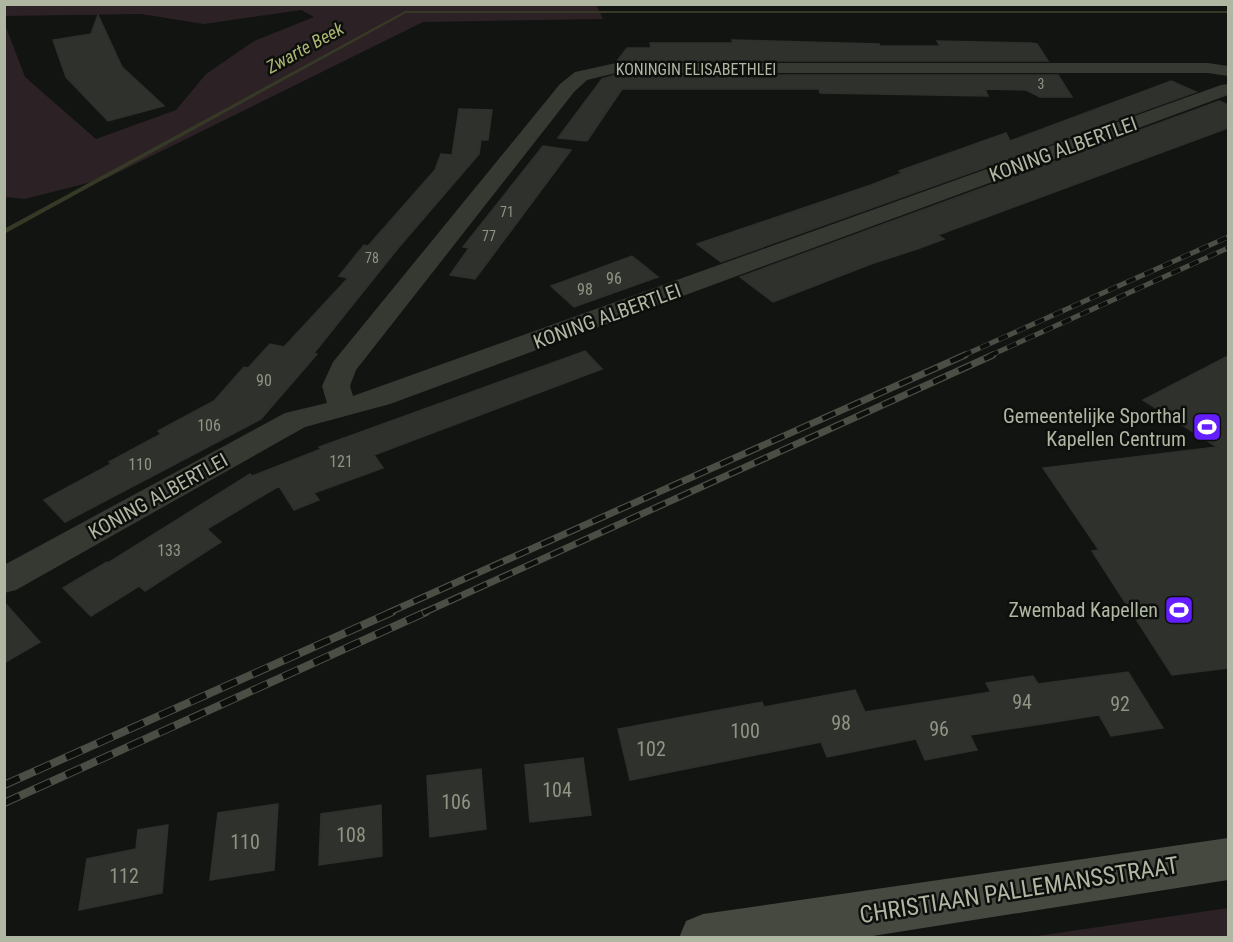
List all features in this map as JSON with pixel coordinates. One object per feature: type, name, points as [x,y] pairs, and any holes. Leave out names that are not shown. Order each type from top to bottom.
[{"type":"street","name":"KONINGIN ELISABETHLEI","points":[[342,405],[336,386],[343,368],[400,300],[567,88],[581,76],[616,68],[1208,68],[1228,71]]},
{"type":"street","name":"KONING ALBERTLEI","points":[[4,581],[295,420],[342,405],[380,398],[1228,89]]},
{"type":"street","name":"CHRISTIAAN PALLEMANSSTRAAT","points":[[703,938],[1228,859]]},
{"type":"shaded area","points":[[596,4],[603,19],[423,22],[107,178],[25,199],[5,197],[4,22],[25,77],[96,139],[176,110],[206,74],[254,41],[314,17],[301,10],[204,24],[141,14],[5,16],[5,5]]},
{"type":"shaded area","points":[[1228,908],[1228,937],[1030,937]]},
{"type":"building","points":[[98,15],[122,67],[164,106],[108,121],[66,77],[53,40],[91,34]]},
{"type":"building","points":[[732,40],[879,44],[880,46],[940,46],[937,41],[1031,43],[1037,44],[1048,61],[617,61],[627,48],[651,48],[650,43],[733,43]]},
{"type":"building","points":[[616,75],[1058,75],[1072,97],[1040,97],[1026,90],[985,89],[988,96],[820,93],[819,89],[622,89],[587,141],[558,138],[602,79]]},
{"type":"building","points":[[1171,81],[1196,92],[721,262],[697,244],[871,185],[902,173],[899,171],[1006,133],[1010,141]]},
{"type":"building","points":[[1219,101],[1228,105],[1228,128],[938,235],[944,239],[773,302],[740,277]]},
{"type":"building","points":[[459,109],[492,110],[488,140],[481,140],[479,154],[399,247],[314,353],[317,354],[261,419],[65,522],[44,500],[111,464],[109,462],[161,434],[158,431],[214,401],[244,367],[248,368],[270,344],[284,347],[348,278],[339,276],[364,245],[368,246],[435,170],[441,154],[452,155]]},
{"type":"building","points":[[543,146],[571,150],[475,279],[450,275],[469,248],[463,247]]},
{"type":"building","points":[[632,256],[658,277],[574,307],[551,286]]},
{"type":"building","points":[[585,351],[602,369],[374,455],[383,468],[314,493],[319,500],[294,510],[279,486],[207,529],[221,542],[145,591],[139,586],[91,616],[63,588],[108,563],[250,474],[252,476],[321,449],[319,447]]},
{"type":"building","name":"Zwembad Kapellen","points":[[1228,356],[1228,668],[1172,675],[1092,551],[1099,550],[1043,468],[1217,447],[1143,400]]},
{"type":"building","points":[[4,602],[40,642],[4,663]]},
{"type":"building","points":[[1128,672],[1163,728],[1111,736],[1099,715],[970,735],[977,750],[925,760],[916,739],[827,757],[821,742],[630,780],[618,729],[762,702],[764,707],[855,690],[865,712],[991,692],[986,683],[1033,676],[1038,684]]},
{"type":"building","points":[[583,758],[591,815],[530,822],[525,765]]},
{"type":"building","points":[[481,769],[486,829],[430,837],[427,776]]},
{"type":"building","points":[[278,804],[274,870],[210,880],[218,813]]},
{"type":"building","points":[[381,805],[382,856],[319,865],[321,814]]},
{"type":"building","points":[[168,825],[162,893],[79,910],[87,859],[136,849],[138,830]]},
{"type":"waterway","name":"Zwarte Beek","points":[[4,232],[405,12],[1228,12]]},
{"type":"railway","points":[[962,356],[1228,237]]},
{"type":"railway","points":[[989,356],[1228,248]]},
{"type":"railway","points":[[388,613],[965,355]]},
{"type":"railway","points":[[423,613],[993,355]]},
{"type":"railway","points":[[4,785],[392,612]]},
{"type":"railway","points":[[4,803],[426,612]]},
{"type":"place","name":"Gemeentelijke Sporthal Kapellen Centrum","points":[[1207,427]]},
{"type":"place","name":"Zwembad Kapellen","points":[[1179,610]]}]
